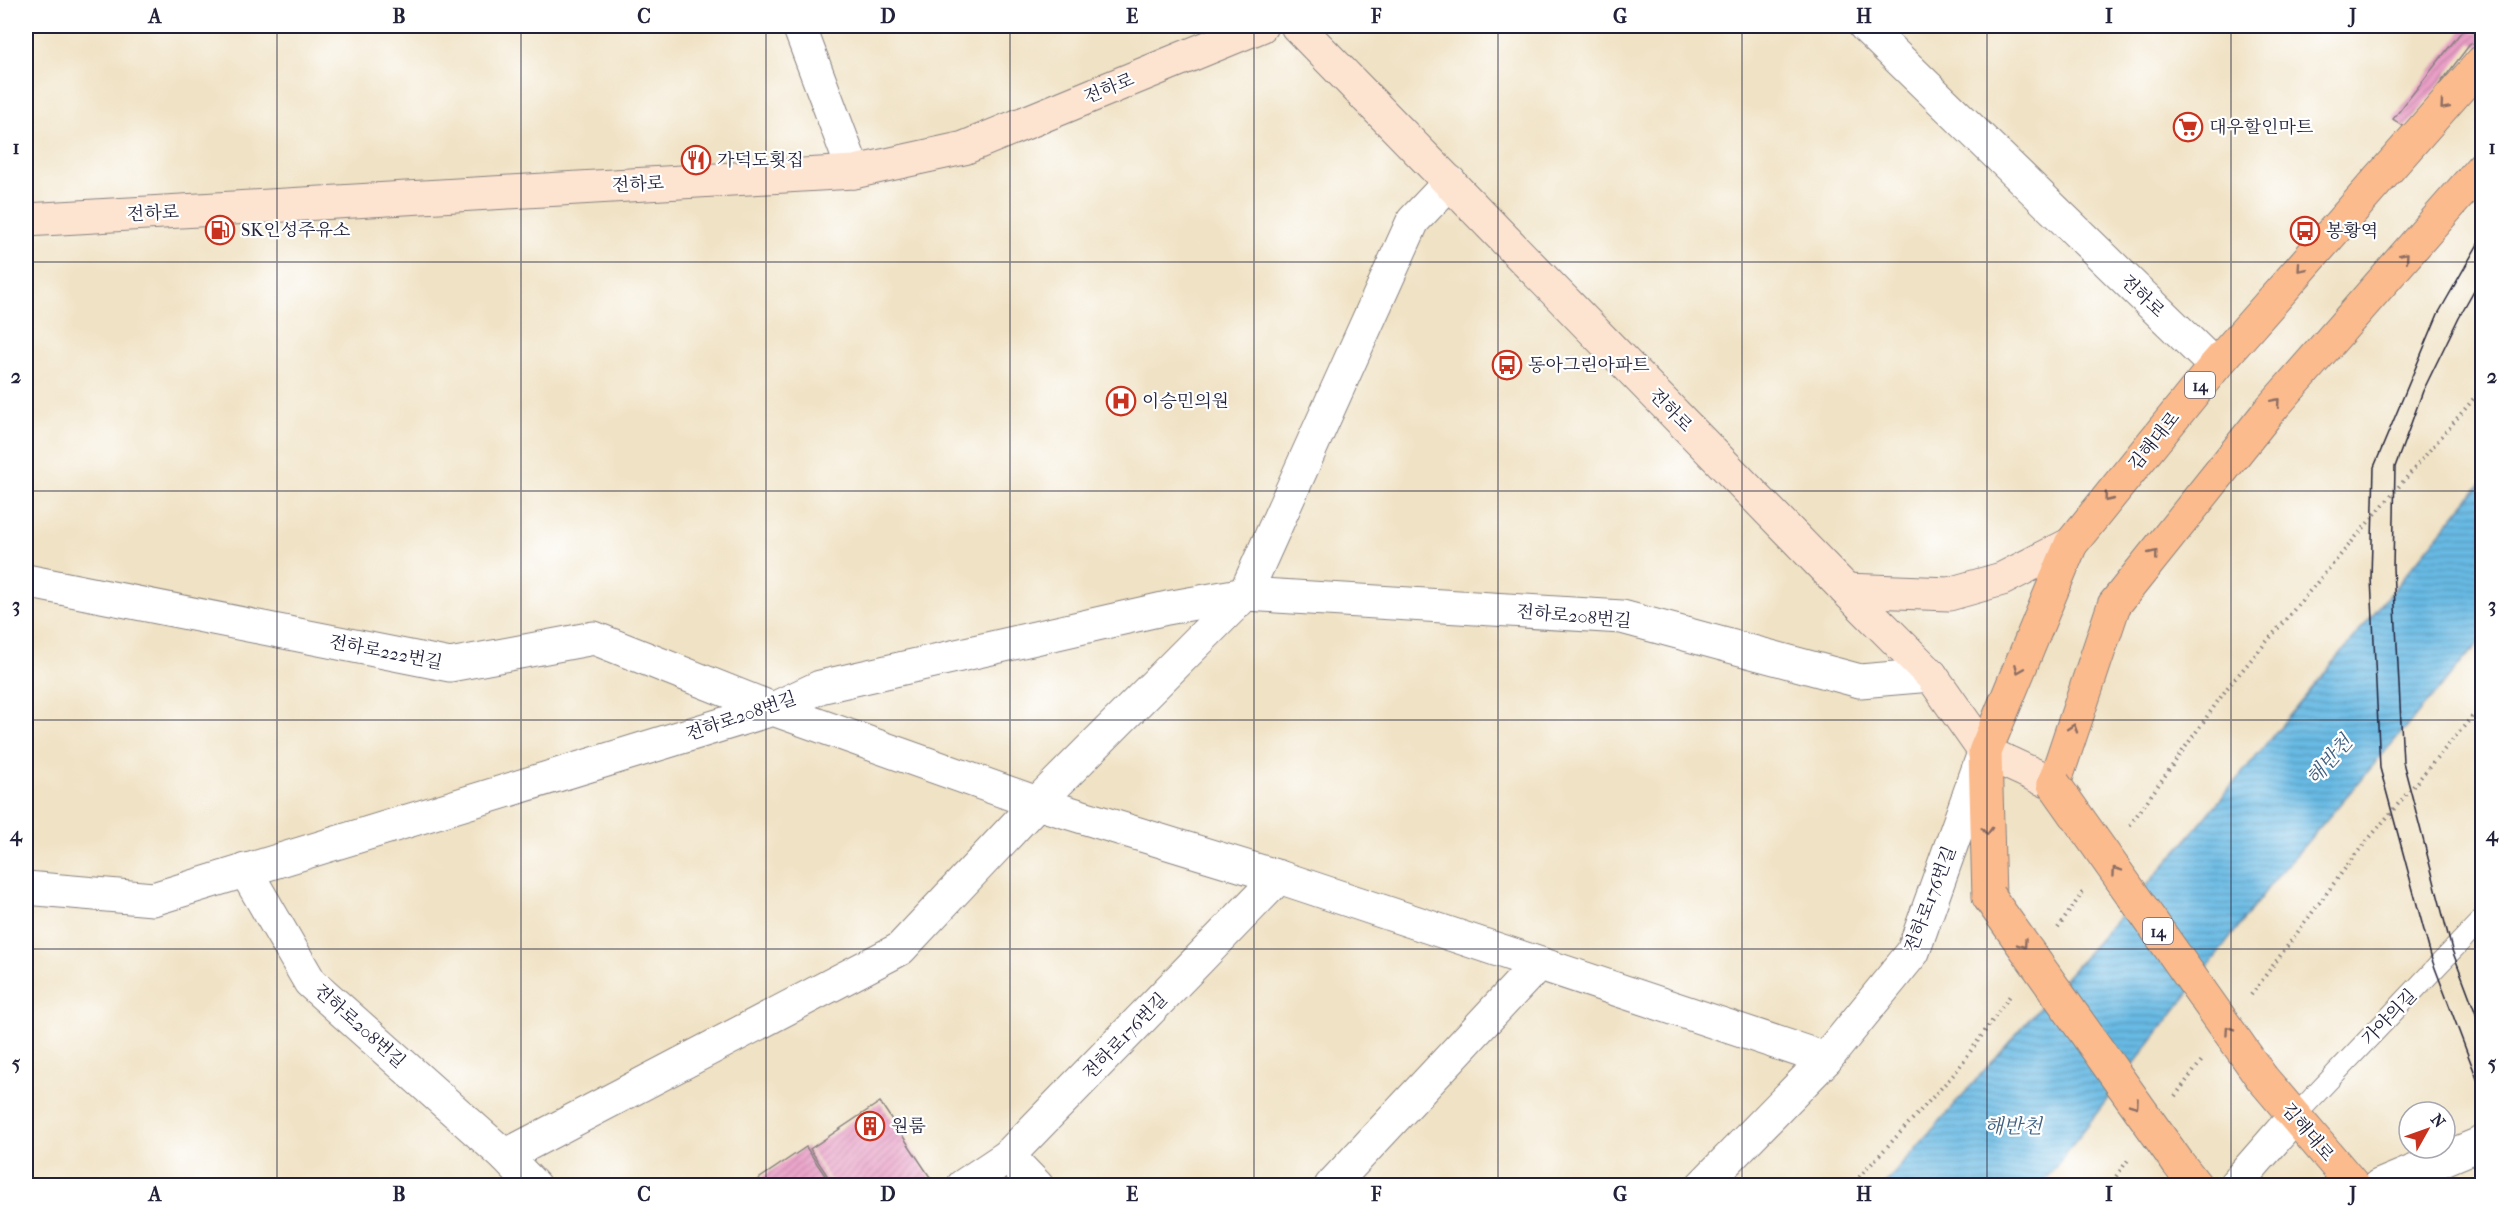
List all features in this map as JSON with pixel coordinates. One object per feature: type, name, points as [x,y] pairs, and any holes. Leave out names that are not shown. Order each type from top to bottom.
[{"type":"main road","name":"전하로","points":[[26,220],[854,172],[964,148],[1261,26]]},
{"type":"main road","name":"전하로","points":[[1298,26],[1931,675],[1985,752]]},
{"type":"main road","name":"김해대로","points":[[1985,752],[2071,544],[2215,366],[2482,62]]},
{"type":"main road","points":[[1985,752],[2054,783],[2114,605],[2269,411],[2482,168]]},
{"type":"main road","points":[[1846,590],[1949,594],[2002,579],[2071,544]]},
{"type":"main road","name":"14","points":[[1985,752],[1989,897],[2187,1174]]},
{"type":"main road","name":"김해대로","points":[[2054,783],[2262,1078],[2354,1185]]},
{"type":"street","points":[[799,26],[854,172]]},
{"type":"street","name":"전하로","points":[[1865,26],[2215,366]]},
{"type":"street","points":[[505,1156],[900,949],[1037,803],[1245,594],[1413,221],[1450,182]]},
{"type":"street","name":"전하로222번길","points":[[26,581],[450,665],[594,638],[773,709],[1037,803]]},
{"type":"street","name":"전하로208번길","points":[[26,888],[153,899],[773,709],[820,687],[1167,608],[1245,594],[1622,617],[1860,681],[1931,675]]},
{"type":"street","name":"전하로176번길","points":[[1702,1185],[1826,1059],[1912,952],[1985,752]]},
{"type":"street","points":[[1037,803],[1279,877],[1826,1059]]},
{"type":"street","name":"전하로208번길","points":[[245,870],[310,982],[505,1156],[534,1185]]},
{"type":"street","name":"전하로176번길","points":[[963,1185],[1008,1156],[1279,877]]},
{"type":"street","points":[[1331,1185],[1538,964]]},
{"type":"street","points":[[2234,1185],[2295,1116]]},
{"type":"street","points":[[2379,1185],[2482,1143]]},
{"type":"street","points":[[1008,1156],[1036,1185]]},
{"type":"lane","name":"가야의길","points":[[2295,1116],[2482,919]]},
{"type":"path","points":[[2126,832],[2228,687],[2482,388]]},
{"type":"path","points":[[2250,997],[2355,855],[2482,705]]},
{"type":"path","points":[[2057,928],[2085,890]]},
{"type":"path","points":[[1851,1185],[1955,1073],[2016,986]]},
{"type":"path","points":[[2172,1101],[2207,1053]]},
{"type":"path","points":[[2109,1185],[2130,1157]]},
{"type":"water","name":"해반천","points":[[2482,482],[2482,639],[2271,884],[2042,1185],[1883,1186],[2196,829]]},
{"type":"building","points":[[2482,26],[2482,49],[2471,43],[2406,128],[2393,119],[2465,27],[2477,34]]},
{"type":"building","name":"원룸","points":[[880,1102],[936,1186],[834,1186],[810,1149]]},
{"type":"building","points":[[806,1147],[832,1186],[748,1186]]},
{"type":"tram line","points":[[2482,237],[2438,314],[2374,467],[2371,578],[2380,768],[2432,960],[2482,1092]]},
{"type":"tram line","points":[[2482,276],[2423,391],[2395,467],[2393,568],[2403,762],[2452,950],[2482,1030]]},
{"type":"place","name":"대우할인마트","points":[[2188,127]]},
{"type":"place","name":"가덕도횟집","points":[[696,160]]},
{"type":"place","name":"SK인성주유소","points":[[220,230]]},
{"type":"place","name":"봉황역","points":[[2305,231]]},
{"type":"place","name":"동아그린아파트","points":[[1507,365]]},
{"type":"place","name":"이승민의원","points":[[1121,401]]},
{"type":"place","name":"원룸","points":[[870,1126]]}]
